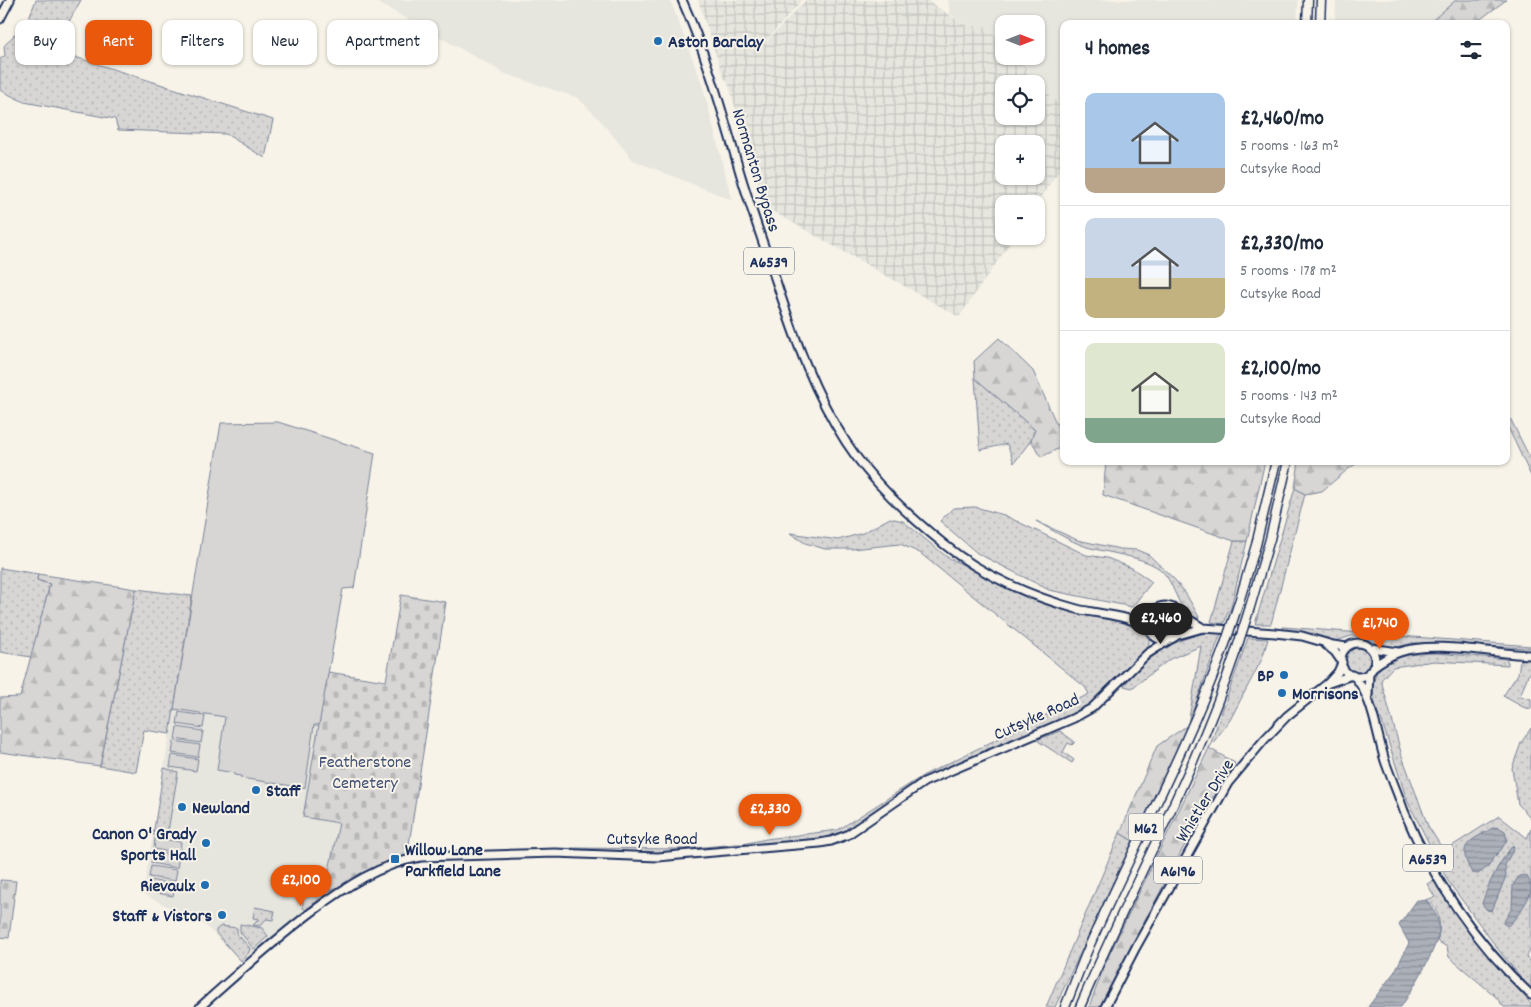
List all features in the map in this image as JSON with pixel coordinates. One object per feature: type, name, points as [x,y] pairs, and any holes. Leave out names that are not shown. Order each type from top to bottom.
[{"type":"highway","points":[[1308,0],[1308,20]]},
{"type":"highway","points":[[1320,0],[1320,20]]},
{"type":"highway","name":"M62","points":[[1065,1007],[1091,941],[1162,795],[1224,646],[1256,545],[1275,465]]},
{"type":"highway","name":"M62","points":[[1080,1007],[1106,944],[1138,881],[1193,761],[1236,651],[1270,539],[1287,465]]},
{"type":"main road","points":[[0,19],[10,0]]},
{"type":"main road","name":"Normanton Bypass","points":[[682,0],[706,57],[742,177],[793,331],[816,389],[846,442],[871,475],[895,502],[947,546],[968,561],[1012,584],[1077,609],[1132,619]]},
{"type":"main road","points":[[1147,654],[1151,640],[1148,620],[1156,608],[1166,606],[1173,608],[1179,614],[1203,628]]},
{"type":"main road","name":"A6539","points":[[1132,619],[1152,612]]},
{"type":"main road","points":[[1178,635],[1182,624],[1179,614]]},
{"type":"main road","name":"A6539","points":[[1132,619],[1150,631]]},
{"type":"main road","points":[[1150,631],[1159,639],[1168,640],[1203,628],[1302,636],[1347,647],[1359,643],[1371,648],[1399,652],[1425,647],[1531,655]]},
{"type":"main road","name":"Cutsyke Road","points":[[200,1007],[275,939],[336,895],[370,875],[412,859],[555,852],[658,856],[832,842],[847,835],[924,782],[1065,722],[1092,708],[1147,654],[1168,640]]},
{"type":"main road","points":[[1319,641],[1335,652],[1345,669],[1353,676],[1365,675],[1399,652]]},
{"type":"main road","points":[[1342,662],[1342,656],[1347,647]]},
{"type":"main road","points":[[1371,648],[1375,659],[1371,670]]},
{"type":"main road","name":"Whistler Drive","points":[[1105,1007],[1136,946],[1228,783],[1287,716],[1328,683],[1338,672],[1342,662]]},
{"type":"main road","name":"A6539","points":[[1368,698],[1371,670]]},
{"type":"main road","name":"A6539","points":[[1353,676],[1359,681],[1368,698],[1386,762],[1404,811],[1437,875],[1454,903],[1490,952],[1531,995]]},
{"type":"main road","name":"Whistler Drive","points":[[1328,683],[1353,676]]},
{"type":"shaded area","points":[[373,0],[670,0],[702,84],[732,200],[633,160],[600,120],[578,98],[506,74],[438,36],[438,20],[409,20]]},
{"type":"shaded area","points":[[698,0],[802,0],[751,58],[806,0],[926,0],[967,26],[985,26],[995,35],[995,65],[1024,65],[1033,75],[995,75],[995,125],[1045,125],[1045,89],[1060,106],[1060,169],[1042,195],[995,195],[995,245],[1009,245],[959,317],[765,207],[728,83],[723,76]]},
{"type":"shaded area","points":[[948,0],[1298,0],[1297,20],[1060,20],[1060,106],[1045,89],[1045,75],[1033,75],[1024,65],[1045,65],[1045,15],[995,15],[995,35],[985,26],[967,26],[950,14]]},
{"type":"shaded area","points":[[1336,0],[1478,0],[1450,20],[1335,20]]},
{"type":"shaded area","points":[[278,422],[375,453],[354,588],[343,589],[303,817],[339,823],[324,894],[242,962],[206,926],[143,894],[217,449]]},
{"type":"shaded area","points":[[1494,827],[1505,831],[1507,840],[1489,866],[1478,874],[1472,873],[1467,863],[1465,849],[1472,840]]},
{"type":"shaded area","points":[[1513,845],[1514,848],[1505,865],[1506,876],[1492,911],[1487,910],[1482,904],[1487,888]]},
{"type":"shaded area","points":[[1526,875],[1531,885],[1530,894],[1518,915],[1507,926],[1503,923],[1512,908],[1513,885],[1519,876]]},
{"type":"shaded area","points":[[1417,900],[1427,901],[1438,921],[1438,937],[1430,957],[1401,1007],[1368,1007],[1395,971],[1409,943],[1399,925]]},
{"type":"green space","points":[[36,0],[81,0],[70,20],[28,20]]},
{"type":"green space","points":[[1456,0],[1506,0],[1479,20],[1433,20]]},
{"type":"green space","points":[[15,34],[15,65],[75,65],[75,57],[85,60],[85,65],[100,65],[273,120],[265,158],[226,134],[118,130],[115,119],[24,102],[0,90],[0,59],[5,56],[4,46]]},
{"type":"green space","points":[[999,338],[1033,371],[1060,432],[1060,448],[1041,457],[1031,440],[1035,430],[975,378],[974,361]]},
{"type":"green space","points":[[975,378],[1035,430],[1031,440],[1014,463],[1007,444],[980,450]]},
{"type":"green space","points":[[1510,418],[1531,460],[1531,476],[1510,431]]},
{"type":"green space","points":[[278,422],[375,453],[354,588],[343,589],[319,725],[314,725],[305,788],[241,778],[241,776],[234,775],[234,773],[217,770],[225,717],[174,709],[221,423]]},
{"type":"green space","points":[[1106,465],[1264,465],[1247,541],[1234,541],[1103,495]]},
{"type":"green space","points":[[1298,465],[1354,465],[1322,491],[1305,494],[1295,488]]},
{"type":"green space","points":[[1295,488],[1305,494],[1271,624],[1255,624]]},
{"type":"green space","points":[[975,507],[1004,515],[1086,555],[1107,558],[1132,568],[1152,582],[1132,607],[1049,590],[977,553],[940,521],[953,508]]},
{"type":"green space","points":[[890,518],[903,521],[947,557],[997,582],[1050,604],[1090,616],[1138,625],[1149,635],[1147,649],[1109,690],[1090,707],[918,783],[843,835],[831,839],[656,854],[577,851],[571,849],[684,849],[743,844],[766,839],[838,830],[924,775],[1089,694],[1085,687],[920,553],[900,544],[852,549],[825,549],[805,543],[790,533],[838,540],[863,533]]},
{"type":"green space","points":[[1036,521],[1077,540],[1120,549],[1137,550],[1149,555],[1175,580],[1186,594],[1199,617],[1198,620],[1184,610],[1164,573],[1157,567],[1132,557],[1080,545]]},
{"type":"green space","points":[[1234,541],[1247,541],[1230,611],[1228,611],[1224,624],[1211,622]]},
{"type":"green space","points":[[0,568],[38,574],[37,580],[50,584],[31,657],[0,652]]},
{"type":"green space","points":[[38,574],[136,589],[100,766],[0,752],[0,698],[20,697],[50,584],[37,580]]},
{"type":"green space","points":[[136,589],[192,596],[170,734],[144,730],[136,772],[100,766]]},
{"type":"green space","name":"Featherstone Cemetery","points":[[401,595],[446,602],[408,851],[324,894],[339,823],[303,817],[328,672],[386,681]]},
{"type":"green space","points":[[1165,611],[1170,612],[1176,618],[1176,628],[1170,634],[1165,635],[1160,634],[1154,628],[1153,623],[1154,618],[1160,612]]},
{"type":"green space","points":[[1283,627],[1531,646],[1531,648],[1413,643],[1393,648],[1384,648],[1361,636],[1351,636],[1336,641],[1313,634],[1282,631]]},
{"type":"green space","points":[[1207,633],[1221,633],[1188,725],[1201,646],[1170,659],[1132,688],[1124,686],[1140,667],[1161,651],[1183,639]]},
{"type":"green space","points":[[1248,638],[1268,639],[1262,659],[1230,720],[1209,748]]},
{"type":"green space","points":[[1358,648],[1363,649],[1369,655],[1369,665],[1363,671],[1358,672],[1353,671],[1347,665],[1346,660],[1347,655],[1353,649]]},
{"type":"green space","points":[[1436,653],[1506,659],[1508,662],[1508,665],[1434,661],[1393,667],[1381,680],[1402,756],[1428,826],[1444,851],[1499,816],[1527,838],[1531,829],[1531,947],[1527,957],[1531,965],[1531,987],[1497,948],[1448,881],[1407,800],[1381,719],[1379,719],[1373,687],[1379,669],[1392,660],[1401,657]]},
{"type":"green space","points":[[1524,659],[1531,660],[1531,673],[1528,675],[1520,696],[1531,699],[1531,709],[1523,707],[1503,696],[1518,674],[1520,661]]},
{"type":"green space","points":[[179,712],[205,716],[203,728],[177,724]]},
{"type":"green space","points":[[1188,725],[1133,841],[1120,833],[1157,746]]},
{"type":"green space","points":[[177,727],[203,731],[201,743],[175,739]]},
{"type":"green space","points":[[1531,728],[1531,818],[1518,804],[1512,768],[1521,743]]},
{"type":"green space","points":[[1060,731],[1075,742],[1072,745],[1068,743],[1063,752],[1074,760],[1072,763],[1038,741]]},
{"type":"green space","points":[[174,741],[200,745],[198,757],[172,753]]},
{"type":"green space","points":[[1209,748],[1235,763],[1208,804],[1182,850],[1100,1007],[1089,1007],[1107,959]]},
{"type":"green space","points":[[172,755],[198,759],[196,771],[170,767]]},
{"type":"green space","points":[[164,768],[178,772],[167,837],[153,835]]},
{"type":"green space","points":[[1120,833],[1133,841],[1055,1007],[1046,1007]]},
{"type":"green space","points":[[155,838],[181,842],[180,854],[154,849]]},
{"type":"green space","points":[[153,852],[179,856],[177,868],[151,863]]},
{"type":"green space","points":[[151,866],[177,870],[175,881],[149,877]]},
{"type":"green space","points":[[327,879],[323,896],[306,910],[303,908],[302,896]]},
{"type":"green space","points":[[0,880],[16,881],[9,938],[0,937]]},
{"type":"green space","points":[[149,880],[175,884],[173,896],[147,891]]},
{"type":"green space","points":[[1433,880],[1470,935],[1531,1004],[1531,1007],[1504,1007],[1494,995],[1449,957],[1447,947],[1437,941],[1439,924],[1437,913],[1430,903],[1425,900],[1435,897],[1427,884]]},
{"type":"green space","points":[[255,907],[275,911],[273,920],[266,919],[260,926],[253,925],[259,919],[253,918]]},
{"type":"green space","points":[[240,924],[262,928],[268,936],[254,949],[240,932]]},
{"type":"green space","points":[[221,926],[237,928],[237,934],[250,948],[241,961],[216,933],[216,930]]},
{"type":"place","name":"Aston Barclay","points":[[658,41]]},
{"type":"place","name":"BP","points":[[1284,675]]},
{"type":"place","name":"Morrisons","points":[[1282,693]]},
{"type":"place","name":"Staff","points":[[256,790]]},
{"type":"place","name":"Newland","points":[[182,807]]},
{"type":"place","name":"Canon O' Grady Sports Hall","points":[[206,843]]},
{"type":"place","name":"Willow Lane Parkfield Lane","points":[[395,859]]},
{"type":"place","name":"Rievaulx","points":[[205,885]]},
{"type":"place","name":"Staff & Vistors","points":[[222,915]]}]
